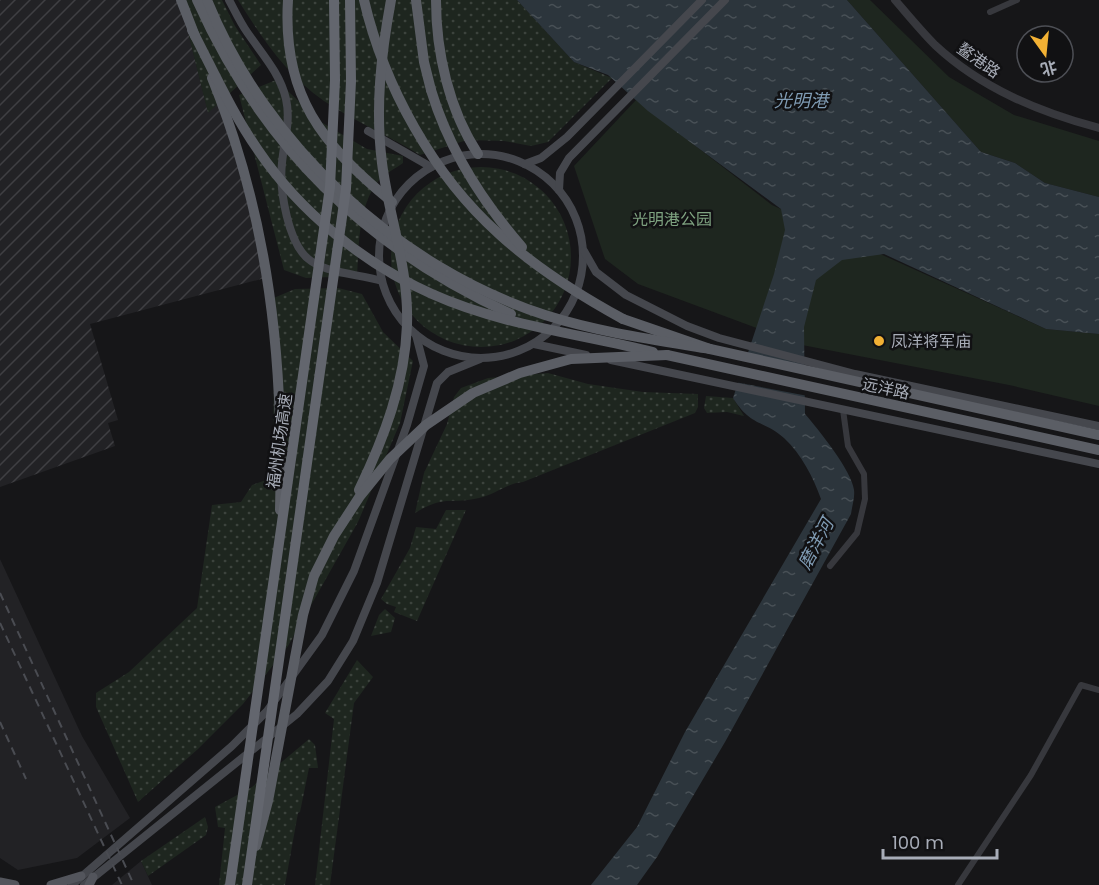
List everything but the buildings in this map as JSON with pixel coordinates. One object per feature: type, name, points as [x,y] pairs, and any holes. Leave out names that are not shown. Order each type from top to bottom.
[{"type":"highway","points":[[181,0],[235,144],[268,273],[277,362],[279,551]]},
{"type":"highway","points":[[197,0],[231,68],[257,110],[289,152],[362,224],[428,272],[489,304],[545,327]]},
{"type":"highway","points":[[207,0],[226,44],[282,130],[315,168],[372,218],[418,254],[456,277],[545,315],[640,337],[710,349]]},
{"type":"highway","points":[[288,0],[286,26],[290,60],[300,96],[316,125],[337,152],[393,203]]},
{"type":"highway","name":"福州机场高速","points":[[230,885],[330,187],[335,81],[334,0]]},
{"type":"highway","name":"福州机场高速","points":[[247,885],[346,189],[351,81],[350,0]]},
{"type":"highway","points":[[364,0],[388,73],[420,135],[462,197],[499,235],[573,291],[623,319],[710,349]]},
{"type":"highway","points":[[251,865],[268,801],[303,615],[314,576],[344,520],[390,421],[407,327],[403,263],[382,165],[379,135],[379,72],[391,0]]},
{"type":"highway","points":[[416,0],[424,62],[441,123],[478,191],[540,267]]},
{"type":"highway","points":[[436,3],[444,70],[463,128],[478,154]]},
{"type":"highway","points":[[192,30],[257,149],[288,189],[313,215],[359,252],[433,295],[488,314],[667,355]]},
{"type":"highway","name":"远洋路","points":[[710,349],[1099,435]]},
{"type":"highway","points":[[344,520],[390,459],[426,425],[473,393],[520,373],[571,359],[667,355]]},
{"type":"highway","name":"远洋路","points":[[667,355],[1099,450]]},
{"type":"main road","points":[[229,0],[246,31],[273,67],[286,100],[288,117],[281,171],[283,190],[292,233],[302,252],[311,261],[325,268],[382,281]]},
{"type":"main road","points":[[525,164],[541,158],[567,137],[702,0]]},
{"type":"main road","points":[[559,190],[560,173],[578,150],[725,0]]},
{"type":"main road","points":[[368,131],[431,167]]},
{"type":"main road","points":[[480,358],[446,352],[416,335],[401,320],[389,301],[382,281],[379,261],[380,241],[393,203],[410,183],[431,167],[454,158],[478,154],[502,156],[525,164],[544,175],[559,190],[577,219],[584,251],[596,272],[626,295],[687,326],[743,346],[855,374],[1099,426]]},
{"type":"main road","points":[[51,885],[82,880],[91,881],[297,714],[328,681],[353,641],[377,583],[413,470],[437,383],[448,372],[480,358],[508,354],[534,344],[555,327],[572,304],[581,279],[584,251]]},
{"type":"main road","points":[[72,885],[82,880],[232,746],[267,711],[322,635],[354,571],[407,425],[424,366],[416,335]]},
{"type":"main road","points":[[534,344],[1099,464]]},
{"type":"main road","points":[[0,882],[15,885]]},
{"type":"street","name":"鳌港路","points":[[895,0],[933,43],[978,77],[1038,109],[1099,128]]},
{"type":"street","points":[[990,12],[1017,0]]},
{"type":"street","points":[[830,566],[857,533],[865,499],[864,474],[848,446],[843,410]]},
{"type":"street","points":[[958,885],[1031,775],[1081,685],[1099,690]]},
{"type":"shaded area","points":[[0,0],[180,0],[208,112],[218,102],[243,178],[265,278],[90,324],[118,420],[108,423],[115,446],[0,487]]},
{"type":"shaded area","points":[[0,559],[82,736],[130,818],[77,858],[18,870],[0,858]]},
{"type":"shaded area","points":[[141,861],[152,885],[112,885]]},
{"type":"green space","points":[[180,0],[222,0],[235,26],[261,65],[208,113]]},
{"type":"green space","points":[[238,0],[517,0],[574,62],[612,78],[548,142],[531,146],[504,141],[467,140],[420,155],[335,108],[310,91],[286,68]]},
{"type":"green space","points":[[847,0],[870,0],[949,77],[1014,115],[1099,141],[1099,197],[1045,183],[1015,163],[981,152]]},
{"type":"green space","points":[[276,80],[321,122],[367,149],[403,156],[403,163],[379,180],[366,204],[359,240],[357,276],[306,278],[284,270],[239,95]]},
{"type":"green space","name":"光明港公园","points":[[636,100],[772,205],[1046,329],[1099,334],[1099,406],[1009,385],[802,345],[638,284],[605,259],[574,166]]},
{"type":"green space","points":[[481,167],[499,168],[516,174],[545,193],[564,222],[570,239],[570,275],[564,292],[545,321],[516,340],[499,346],[481,347],[463,346],[446,340],[417,321],[398,292],[392,275],[391,257],[392,239],[398,222],[417,193],[446,174],[463,168]]},
{"type":"green space","points":[[338,288],[362,294],[383,332],[413,361],[400,423],[358,522],[288,646],[243,704],[198,749],[138,802],[96,707],[96,693],[129,672],[197,608],[212,505],[241,502],[252,485],[272,478],[274,383],[269,300],[295,289]]},
{"type":"green space","points":[[548,373],[588,384],[643,392],[698,394],[698,407],[695,413],[523,482],[469,500],[434,504],[415,513],[424,473],[447,424],[454,397],[461,388],[488,378]]},
{"type":"green space","points":[[706,396],[733,398],[744,416],[727,412],[707,413],[704,408]]},
{"type":"green space","points":[[446,510],[466,510],[417,621],[394,612],[396,607],[381,599],[410,548],[416,527],[436,529]]},
{"type":"green space","points":[[385,609],[395,618],[391,632],[371,636],[379,615]]},
{"type":"green space","points":[[357,660],[373,677],[354,703],[330,885],[315,885],[334,719],[325,713]]},
{"type":"green space","points":[[309,739],[315,745],[318,768],[309,768],[285,885],[219,885],[225,828],[218,827],[215,807],[252,787]]},
{"type":"green space","points":[[205,817],[208,827],[206,835],[148,876],[141,861]]},
{"type":"water","name":"光明港","points":[[517,0],[847,0],[981,152],[1015,163],[1045,183],[1099,197],[1099,334],[1046,329],[884,254],[842,260],[816,280],[804,327],[805,414],[834,450],[852,482],[854,499],[851,514],[725,742],[657,857],[637,885],[591,885],[637,827],[685,732],[821,499],[806,467],[784,438],[752,419],[733,398],[774,274],[785,230],[781,209],[648,111],[608,75],[574,62]]},
{"type":"pier","points":[[745,353],[808,367],[808,396],[735,382]]},
{"type":"railway","points":[[0,593],[134,885]]},
{"type":"railway","points":[[0,623],[122,885]]},
{"type":"railway","points":[[0,722],[26,779]]},
{"type":"place","name":"凤洋将军庙","points":[[879,341]]},
{"type":"water label","name":"磨洋河","points":[[816,544]]}]
